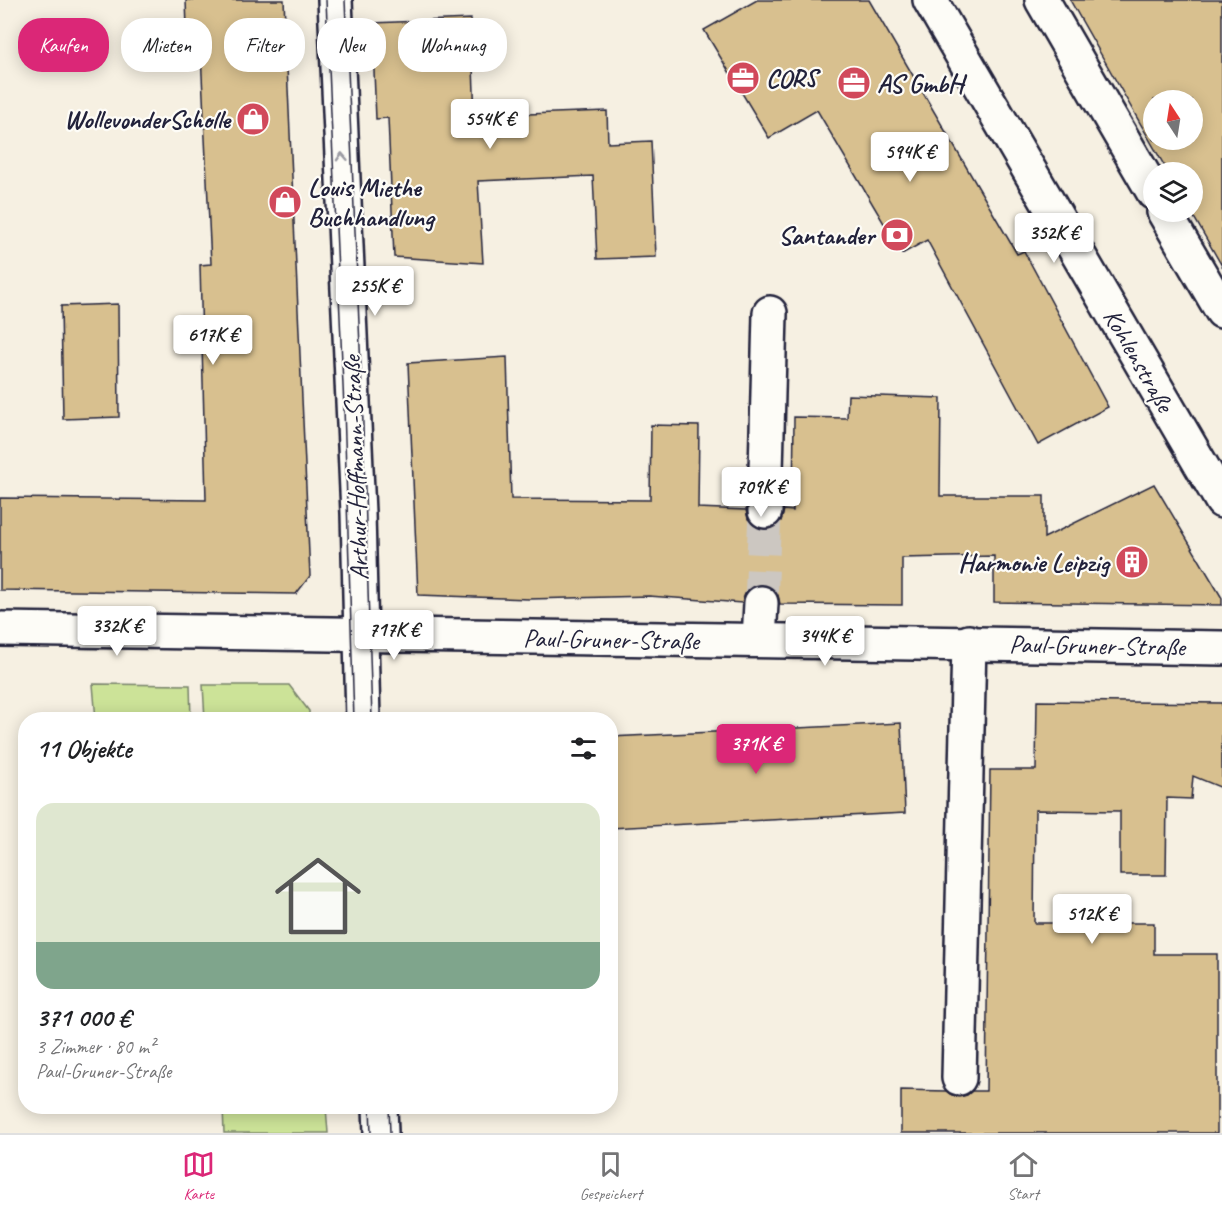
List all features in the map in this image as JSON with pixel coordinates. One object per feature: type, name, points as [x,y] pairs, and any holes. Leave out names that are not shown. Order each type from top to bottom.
[{"type":"street","name":"Arthur-Hoffmann-Straße","points":[[334,0],[347,247],[363,712]]},
{"type":"street","name":"Kohlenstraße","points":[[930,0],[1222,501]]},
{"type":"street","points":[[1042,0],[1143,174]]},
{"type":"street","points":[[1170,222],[1222,311]]},
{"type":"street","points":[[765,511],[770,313]]},
{"type":"street","points":[[759,640],[761,603]]},
{"type":"street","name":"Paul-Gruner-Straße","points":[[0,629],[969,642],[1222,648]]},
{"type":"street","points":[[959,1078],[969,642]]},
{"type":"street","points":[[380,1114],[381,1133]]},
{"type":"green space","points":[[93,684],[190,685],[191,712],[95,712]]},
{"type":"green space","points":[[203,685],[289,685],[309,711],[309,712],[205,712]]},
{"type":"green space","points":[[223,1114],[327,1114],[328,1133],[224,1133]]},
{"type":"building","points":[[186,0],[284,0],[285,18],[224,18],[224,72],[287,72],[310,576],[296,594],[0,590],[0,498],[206,500],[200,265],[211,264],[202,72],[212,72],[212,18],[187,18]]},
{"type":"building","points":[[757,0],[869,0],[1017,254],[1024,251],[1108,407],[1038,445],[927,240],[902,254],[817,110],[769,138],[704,30]]},
{"type":"building","points":[[1070,0],[1222,0],[1222,266],[1197,222],[1203,222],[1203,162],[1162,162],[1155,150],[1203,150],[1203,90],[1143,90],[1143,128]]},
{"type":"building","points":[[386,22],[398,22],[398,72],[473,72],[475,116],[607,111],[608,143],[651,141],[656,257],[597,259],[593,176],[478,181],[483,263],[394,257],[388,118],[376,119],[374,72],[386,72]]},
{"type":"building","points":[[118,304],[119,417],[63,419],[61,306]]},
{"type":"building","points":[[507,357],[511,499],[650,500],[651,425],[699,426],[698,508],[746,510],[748,519],[755,527],[765,530],[773,528],[781,521],[784,510],[793,511],[794,417],[847,418],[848,395],[941,398],[940,496],[1044,496],[1044,538],[1154,484],[1222,598],[1222,605],[994,602],[994,556],[902,558],[902,605],[780,604],[778,595],[772,588],[761,584],[746,592],[742,603],[649,596],[529,599],[418,595],[408,363]]},
{"type":"building","points":[[1037,701],[1222,703],[1222,788],[1193,776],[1191,799],[1167,798],[1166,875],[1120,875],[1120,811],[1035,810],[1034,923],[1154,923],[1154,954],[1217,954],[1217,1133],[901,1133],[901,1090],[946,1091],[959,1097],[972,1091],[986,1091],[990,770],[1036,770]]},
{"type":"building","points":[[901,723],[905,813],[618,828],[618,737]]},
{"type":"tunnel","points":[[761,603],[765,511]]},
{"type":"tram line","points":[[326,0],[344,408],[354,712]]},
{"type":"tram line","points":[[345,0],[362,393],[372,712]]},
{"type":"tram line","points":[[370,1114],[371,1133]]},
{"type":"tram line","points":[[389,1114],[390,1133]]},
{"type":"place","name":"CORS","points":[[743,78]]},
{"type":"place","name":"AS GmbH","points":[[854,83]]},
{"type":"place","name":"WollevonderScholle","points":[[253,119]]},
{"type":"place","name":"Louis Miethe Buchhandlung","points":[[285,202]]},
{"type":"place","name":"Santander","points":[[897,235]]},
{"type":"place","name":"Harmonie Leipzig","points":[[1132,562]]}]
